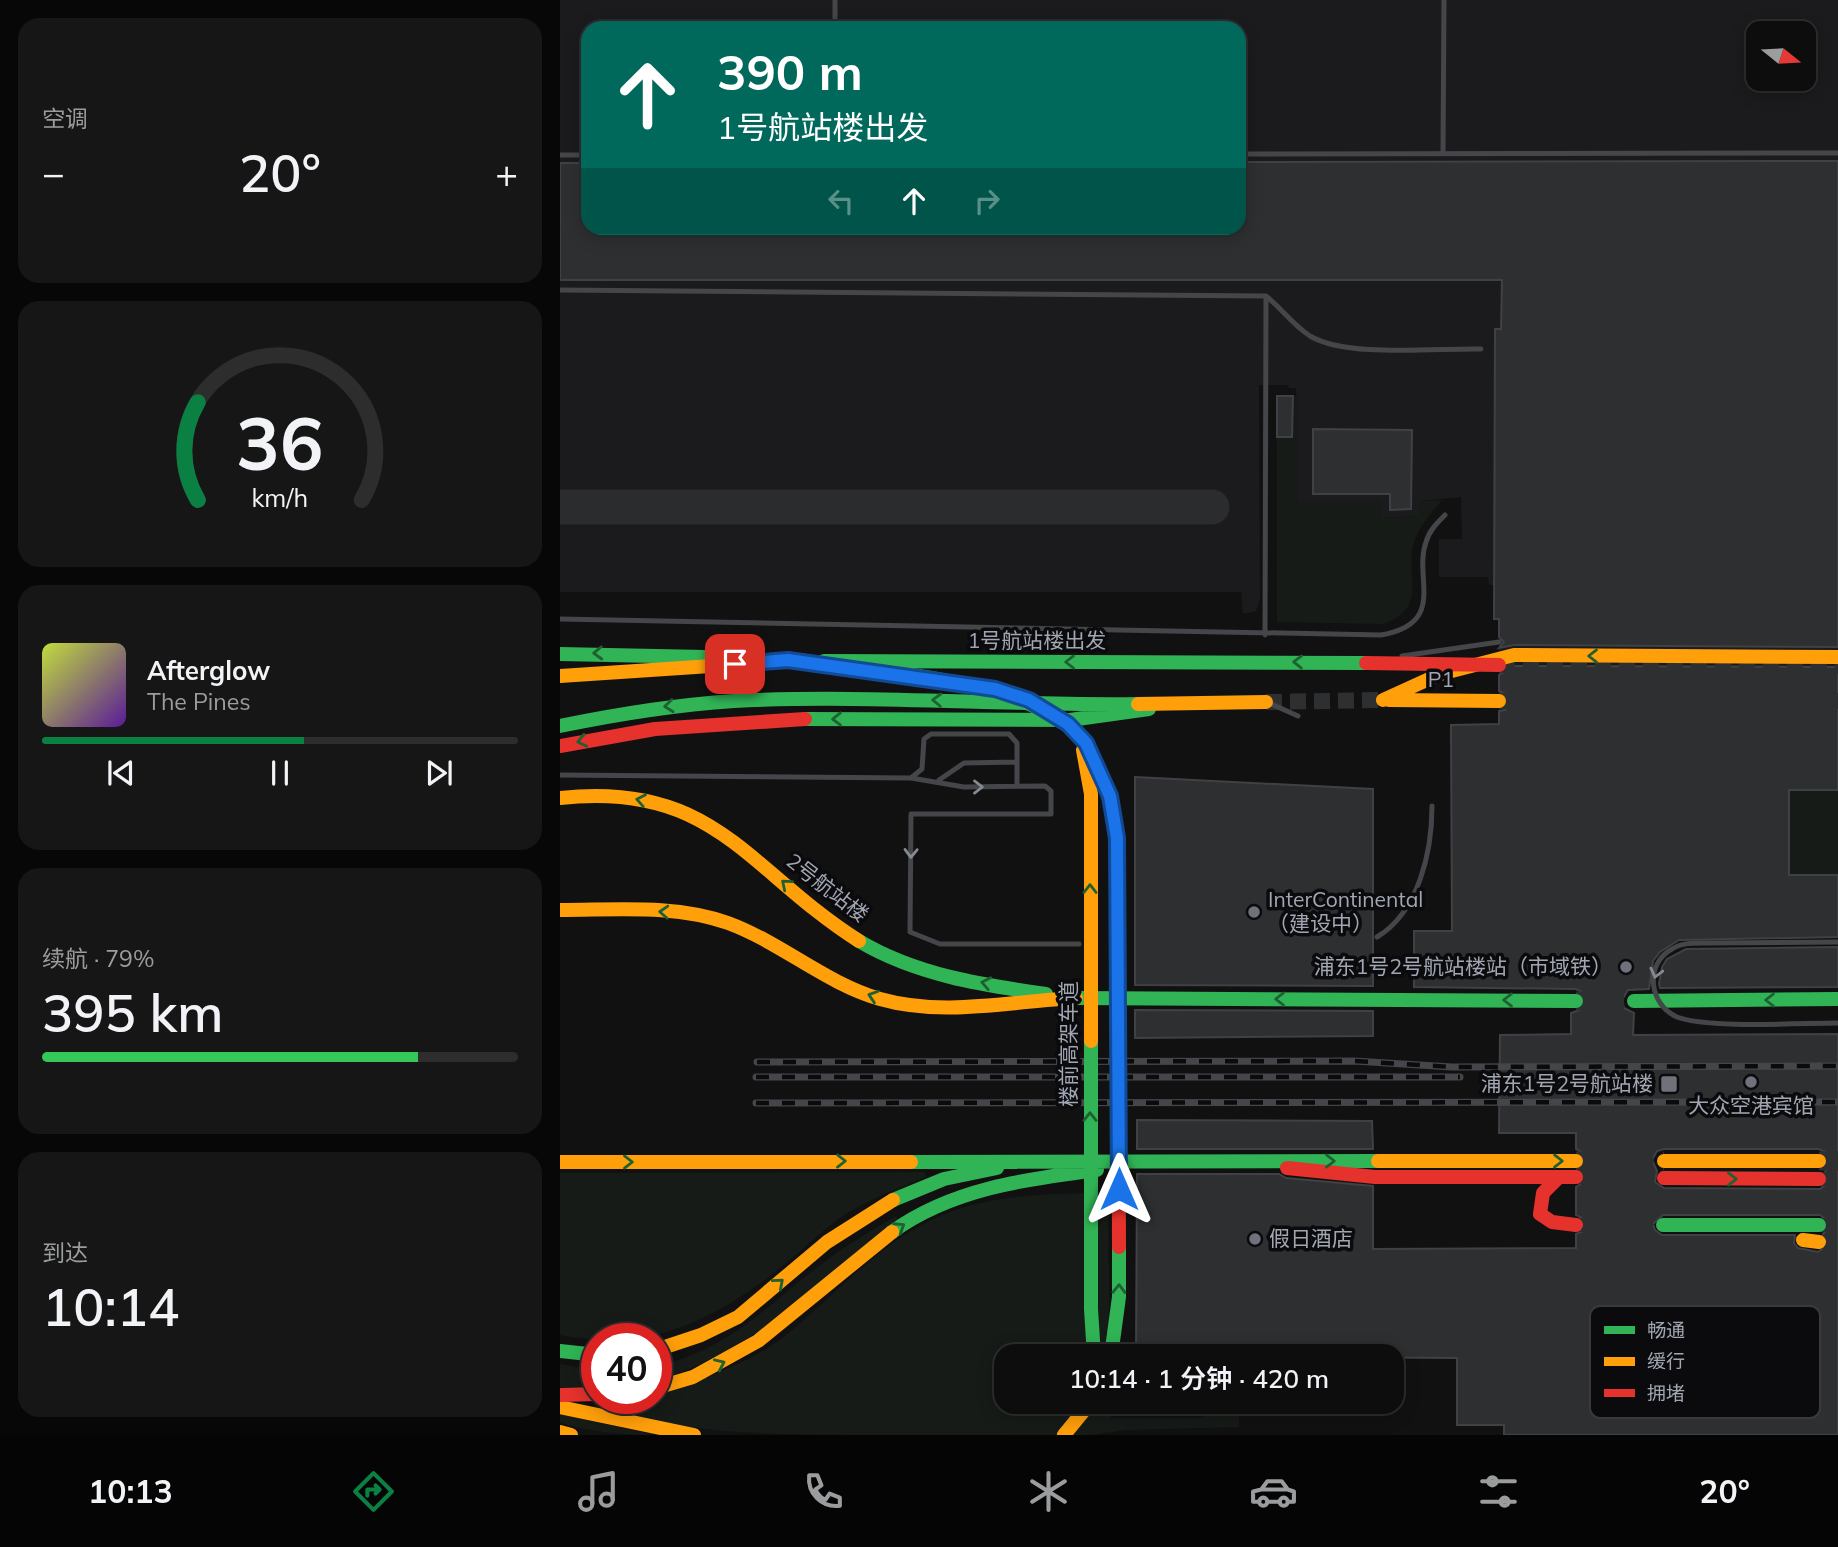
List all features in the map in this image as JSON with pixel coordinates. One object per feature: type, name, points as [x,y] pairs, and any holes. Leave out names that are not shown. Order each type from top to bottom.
[{"type":"main road","points":[[560,654],[614,653],[788,660],[995,689],[1050,711],[1078,734],[1095,758],[1110,796],[1118,864],[1119,1297],[1113,1344]]},
{"type":"main road","name":"P1","points":[[1499,701],[1383,700],[1440,674],[1514,655],[1838,657]]},
{"type":"main road","name":"1号航站楼出发","points":[[565,677],[788,660],[1499,665]]},
{"type":"main road","points":[[560,726],[638,710],[750,699],[933,700],[1029,704],[1266,702]]},
{"type":"main road","points":[[560,746],[641,730],[747,720],[955,719],[1012,723],[1083,722],[1178,703]]},
{"type":"main road","points":[[955,719],[1029,704]]},
{"type":"main road","name":"楼前高架车道","points":[[1078,734],[1087,763],[1091,794],[1093,1344]]},
{"type":"main road","name":"2号航站楼","points":[[560,798],[590,795],[642,800],[668,806],[706,823],[734,840],[862,943],[914,967],[1006,987],[1078,998]]},
{"type":"main road","points":[[560,910],[666,911],[712,918],[745,930],[854,989],[904,1004],[940,1007],[1078,998],[1576,1001]]},
{"type":"main road","points":[[1634,1001],[1838,999]]},
{"type":"main road","points":[[672,1345],[691,1340],[728,1322],[863,1216],[900,1194],[943,1178],[992,1168],[1090,1159]]},
{"type":"main road","points":[[560,1162],[1090,1159],[1576,1161]]},
{"type":"main road","points":[[672,1382],[736,1357],[774,1332],[835,1277],[887,1236],[936,1208],[1030,1179],[1182,1160]]},
{"type":"main road","points":[[1238,1160],[1325,1174],[1375,1177],[1576,1177]]},
{"type":"main road","points":[[1664,1161],[1819,1161]]},
{"type":"main road","points":[[1559,1178],[1545,1187],[1539,1199],[1540,1214],[1552,1222],[1576,1225]]},
{"type":"main road","points":[[1664,1178],[1819,1179]]},
{"type":"main road","points":[[1663,1225],[1819,1225]]},
{"type":"main road","points":[[1803,1240],[1819,1242]]},
{"type":"main road","points":[[560,1351],[581,1353]]},
{"type":"main road","points":[[560,1395],[581,1394]]},
{"type":"main road","points":[[560,1407],[694,1435]]},
{"type":"main road","points":[[1064,1435],[1081,1414]]},
{"type":"main road","points":[[560,1432],[571,1435]]},
{"type":"lane","points":[[835,0],[835,21]]},
{"type":"lane","points":[[1443,153],[1444,0]]},
{"type":"lane","points":[[1246,154],[1838,153]]},
{"type":"lane","points":[[560,155],[581,155]]},
{"type":"lane","points":[[560,290],[1266,296],[1307,334],[1324,343],[1354,348],[1481,349]]},
{"type":"lane","points":[[1265,635],[1266,296]]},
{"type":"lane","points":[[560,619],[1265,635],[1381,635],[1397,632],[1409,624],[1424,601],[1426,541],[1445,515]]},
{"type":"lane","points":[[1366,663],[1499,642]]},
{"type":"lane","points":[[1266,702],[1298,716]]},
{"type":"lane","points":[[911,778],[922,769],[924,739],[931,734],[1009,734],[1016,738],[1017,786]]},
{"type":"lane","points":[[939,780],[964,763],[1017,762]]},
{"type":"lane","points":[[560,775],[911,778],[939,780],[964,787],[1045,786],[1051,791],[1051,814],[911,814],[910,932],[940,944],[1079,944]]},
{"type":"lane","points":[[1377,937],[1394,923],[1421,880],[1428,858],[1432,806]]},
{"type":"lane","points":[[1838,942],[1684,944],[1671,949],[1660,959],[1653,972],[1654,992],[1666,1011],[1691,1021],[1838,1023]]},
{"type":"shaded area","points":[[560,0],[1838,0],[1838,713],[1499,714],[1499,620],[1494,619],[1494,585],[1489,585],[1488,577],[1439,577],[1439,539],[1462,539],[1461,497],[1419,501],[1420,516],[1381,518],[1380,501],[1297,501],[1296,388],[1289,388],[1288,385],[1259,385],[1260,599],[1256,611],[1243,614],[1241,592],[560,592]]},
{"type":"shaded area","points":[[1293,396],[1297,396],[1298,501],[1380,501],[1381,518],[1419,516],[1419,501],[1442,500],[1423,524],[1413,544],[1412,595],[1409,604],[1396,618],[1383,624],[1277,622],[1277,437],[1292,436]]},
{"type":"shaded area","points":[[1789,790],[1838,790],[1838,875],[1789,875]]},
{"type":"shaded area","points":[[925,1172],[926,1177],[841,1217],[764,1280],[711,1314],[672,1330],[672,1323],[581,1323],[581,1338],[560,1335],[560,1173]]},
{"type":"shaded area","points":[[1108,1193],[1110,1344],[994,1344],[994,1414],[1111,1414],[1111,1418],[1200,1418],[1209,1414],[1239,1414],[1239,1427],[1127,1430],[1091,1435],[837,1435],[695,1428],[622,1414],[672,1414],[672,1389],[705,1378],[767,1348],[891,1244],[931,1220],[953,1211],[996,1200]]},
{"type":"shaded area","points":[[896,1216],[898,1220],[814,1291],[755,1334],[672,1375],[672,1362],[727,1337],[859,1238]]},
{"type":"shaded area","points":[[560,1364],[581,1367],[581,1388],[560,1387]]},
{"type":"shaded area","points":[[560,1414],[655,1435],[607,1432],[572,1426],[560,1423]]},
{"type":"building","points":[[1838,161],[1838,647],[1514,645],[1499,648],[1504,642],[1499,637],[1499,619],[1494,619],[1495,329],[1501,329],[1502,280],[560,280],[560,163],[581,163],[581,235],[1246,235],[1246,162]]},
{"type":"building","points":[[1277,396],[1293,396],[1292,437],[1277,437]]},
{"type":"building","points":[[1313,429],[1412,430],[1411,509],[1390,510],[1390,494],[1313,494]]},
{"type":"building","points":[[1515,666],[1838,667],[1838,790],[1789,790],[1789,875],[1838,875],[1838,937],[1679,940],[1660,952],[1653,961],[1649,989],[1628,990],[1622,1000],[1624,1008],[1634,1013],[1633,1035],[1838,1034],[1838,1435],[1504,1435],[1504,1425],[1457,1425],[1457,1358],[1404,1358],[1404,1344],[1136,1344],[1137,1174],[1279,1174],[1286,1178],[1373,1186],[1373,1249],[1576,1248],[1576,1234],[1586,1226],[1582,1218],[1576,1215],[1576,1187],[1585,1181],[1587,1155],[1576,1149],[1576,1133],[1499,1133],[1500,1035],[1571,1034],[1571,1013],[1586,1008],[1586,994],[1576,989],[1414,987],[1414,931],[1452,931],[1451,725],[1499,724],[1499,711],[1505,710],[1509,702],[1508,695],[1499,691],[1499,675]],"holes":[[[1664,1149],[1819,1149],[1829,1154],[1831,1162],[1825,1172],[1828,1183],[1820,1189],[1664,1188],[1655,1182],[1657,1171],[1652,1160],[1657,1151]],[[1663,1215],[1820,1215],[1828,1221],[1828,1229],[1823,1234],[1828,1244],[1818,1252],[1798,1248],[1794,1243],[1795,1235],[1662,1235],[1655,1230],[1653,1224]]]},
{"type":"building","name":"InterContinental （建设中）","points":[[1135,777],[1373,789],[1373,986],[1135,985]]},
{"type":"building","points":[[1838,947],[1838,987],[1660,988],[1659,984],[1662,967],[1667,959],[1686,949]]},
{"type":"building","points":[[1135,1010],[1373,1011],[1373,1036],[1135,1038]]},
{"type":"building","points":[[1137,1120],[1372,1121],[1373,1149],[1137,1149]]},
{"type":"taxiway","points":[[560,507],[1212,507]]},
{"type":"tunnel","points":[[1499,665],[1838,666]]},
{"type":"tunnel","points":[[1266,702],[1383,700]]},
{"type":"tunnel","points":[[1499,701],[1838,701]]},
{"type":"tunnel","points":[[1576,1001],[1634,1001]]},
{"type":"tunnel","points":[[1576,1161],[1664,1161]]},
{"type":"tunnel","points":[[1819,1161],[1838,1161]]},
{"type":"tunnel","points":[[1576,1177],[1664,1178]]},
{"type":"tunnel","points":[[1819,1179],[1838,1179]]},
{"type":"tunnel","points":[[1576,1225],[1663,1225]]},
{"type":"tunnel","points":[[1819,1225],[1838,1225]]},
{"type":"tunnel","points":[[1819,1242],[1838,1242]]},
{"type":"railway","points":[[757,1062],[1354,1061],[1452,1067],[1838,1066]]},
{"type":"railway","points":[[756,1077],[1460,1077]]},
{"type":"railway","points":[[756,1103],[1838,1102]]},
{"type":"traffic: fast","points":[[560,654],[705,657]]},
{"type":"traffic: fast","points":[[788,660],[907,674],[996,692],[1036,707],[1068,726],[1090,751],[1103,778],[1118,864]]},
{"type":"traffic: fast","points":[[824,661],[1366,663]]},
{"type":"traffic: fast","points":[[560,726],[647,710],[784,699],[1138,704]]},
{"type":"traffic: fast","points":[[805,719],[1070,720],[1149,709]]},
{"type":"traffic: fast","points":[[859,941],[903,962],[950,977],[1046,994]]},
{"type":"traffic: fast","points":[[1076,998],[1576,1001]]},
{"type":"traffic: fast","points":[[1634,1001],[1838,999]]},
{"type":"traffic: fast","points":[[1091,1041],[1093,1344]]},
{"type":"traffic: fast","points":[[911,1162],[1378,1161]]},
{"type":"traffic: fast","points":[[893,1200],[944,1179],[997,1168]]},
{"type":"traffic: fast","points":[[892,1232],[939,1205],[990,1188],[1097,1170]]},
{"type":"traffic: fast","points":[[1663,1225],[1819,1225]]},
{"type":"traffic: fast","points":[[1113,1344],[1119,1297],[1119,1247]]},
{"type":"traffic: fast","points":[[560,1351],[581,1353]]},
{"type":"traffic: slow","points":[[1383,700],[1440,674],[1514,655],[1838,657]]},
{"type":"traffic: slow","points":[[560,676],[802,660]]},
{"type":"traffic: slow","points":[[1389,700],[1499,701]]},
{"type":"traffic: slow","points":[[1138,704],[1266,702]]},
{"type":"traffic: slow","points":[[1083,750],[1091,794],[1091,1041]]},
{"type":"traffic: slow","points":[[560,798],[613,796],[656,803],[693,817],[726,837],[820,914],[859,941]]},
{"type":"traffic: slow","points":[[560,910],[645,909],[708,917],[748,931],[860,992],[904,1004],[953,1007],[1076,998]]},
{"type":"traffic: slow","points":[[1378,1161],[1576,1161]]},
{"type":"traffic: slow","points":[[1664,1161],[1819,1161]]},
{"type":"traffic: slow","points":[[560,1162],[911,1162]]},
{"type":"traffic: slow","points":[[672,1345],[701,1335],[738,1317],[827,1242],[893,1200]]},
{"type":"traffic: slow","points":[[672,1383],[693,1377],[758,1341],[892,1232]]},
{"type":"traffic: slow","points":[[1803,1240],[1819,1242]]},
{"type":"traffic: slow","points":[[560,1407],[694,1435]]},
{"type":"traffic: slow","points":[[1064,1435],[1081,1414]]},
{"type":"traffic: slow","points":[[560,1432],[571,1435]]},
{"type":"traffic: jam","points":[[1366,663],[1499,665]]},
{"type":"traffic: jam","points":[[560,746],[655,729],[805,719]]},
{"type":"traffic: jam","points":[[1118,864],[1119,1247]]},
{"type":"traffic: jam","points":[[1287,1168],[1375,1177],[1576,1177]]},
{"type":"traffic: jam","points":[[1558,1178],[1543,1193],[1540,1214],[1552,1222],[1576,1225]]},
{"type":"traffic: jam","points":[[1664,1178],[1819,1179]]},
{"type":"traffic: jam","points":[[560,1395],[581,1394]]},
{"type":"place","name":"InterContinental （建设中）","points":[[1254,912]]},
{"type":"place","name":"浦东1号2号航站楼站（市域铁）","points":[[1626,967]]},
{"type":"place","name":"大众空港宾馆","points":[[1751,1082]]},
{"type":"place","name":"浦东1号2号航站楼","points":[[1669,1084]]},
{"type":"place","name":"假日酒店","points":[[1255,1239]]},
{"type":"route","points":[[735,664],[788,660],[995,689],[1029,700],[1050,711],[1068,724],[1086,743],[1110,796],[1117,838],[1119,1189]]}]
